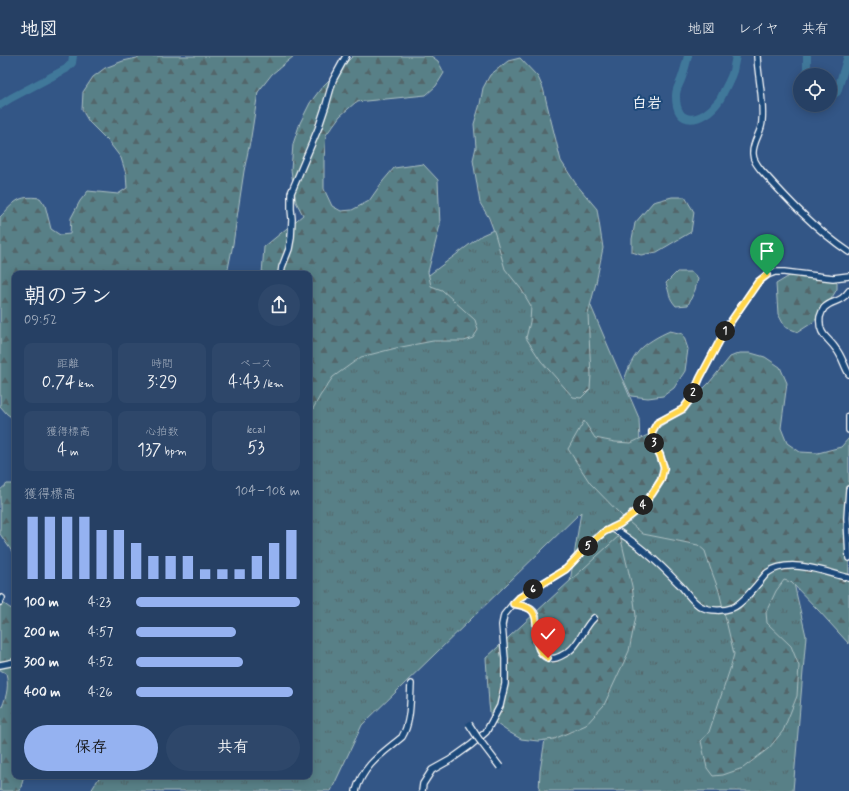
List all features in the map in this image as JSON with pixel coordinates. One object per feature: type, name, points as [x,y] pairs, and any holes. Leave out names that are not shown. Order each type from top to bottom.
[{"type":"street","points":[[281,271],[291,238],[291,193],[318,129],[333,80],[346,56]]},
{"type":"street","points":[[757,56],[762,104],[762,123],[753,148],[753,155],[756,163],[760,170],[797,210],[849,252]]},
{"type":"street","points":[[422,791],[424,784],[432,770],[450,760],[486,732],[500,706],[505,684],[505,659],[502,625],[504,615],[519,598],[566,569],[592,542],[604,532],[620,524],[641,508],[652,494],[661,480],[664,468],[660,455],[653,442],[652,432],[657,423],[683,409],[692,397],[700,378],[727,327],[758,282],[767,275],[775,272],[833,278],[849,276]]},
{"type":"street","points":[[849,291],[843,298],[823,309],[820,323],[821,331],[824,337],[837,349],[849,374]]},
{"type":"street","points":[[849,416],[849,430]]},
{"type":"street","points":[[849,489],[847,518],[849,558]]},
{"type":"street","points":[[612,528],[627,536],[674,578],[701,607],[710,609],[727,609],[734,607],[742,601],[767,573],[781,567],[807,567],[849,578]]},
{"type":"street","points":[[513,604],[526,607],[534,613],[539,649],[543,655],[548,658],[554,659],[572,649],[585,628],[594,618]]},
{"type":"street","points":[[0,665],[12,663]]},
{"type":"street","points":[[356,791],[360,780],[369,766],[380,754],[402,737],[407,726],[411,684]]},
{"type":"street","points":[[469,724],[500,767]]},
{"type":"green space","points":[[140,56],[294,56],[272,74],[258,92],[228,271],[12,271],[12,418],[0,406],[0,217],[13,204],[21,199],[32,197],[40,198],[45,205],[51,229],[60,235],[70,234],[71,218],[80,201],[88,191],[118,194],[127,188],[126,174],[121,158],[108,141],[89,122],[82,110],[83,92],[93,77],[105,68],[123,61]]},
{"type":"green space","points":[[353,56],[431,56],[438,61],[444,73],[436,86],[426,95],[356,102],[340,116],[326,135],[324,189],[332,206],[341,211],[352,210],[369,201],[394,168],[423,164],[438,180],[440,225],[428,272],[431,286],[442,290],[475,320],[478,330],[473,338],[464,341],[433,341],[361,357],[333,377],[312,411],[312,271],[262,271],[264,247],[303,215],[296,202],[291,170],[293,144],[300,123],[310,103],[322,87]]},
{"type":"green space","points":[[520,58],[538,77],[543,88],[561,161],[576,184],[597,209],[603,248],[588,314],[591,375],[590,389],[581,398],[573,397],[541,361],[526,338],[530,322],[531,306],[521,289],[505,269],[489,218],[480,203],[473,160],[476,147],[474,124],[483,88],[490,75],[508,61]]},
{"type":"green space","points":[[672,197],[685,197],[694,212],[691,232],[657,252],[641,255],[632,252],[632,239],[635,223],[653,202]]},
{"type":"green space","points":[[548,206],[639,418],[642,494],[793,579],[806,636],[793,791],[539,791],[540,771],[581,512],[362,725],[331,791],[91,791],[98,779],[312,779],[312,397],[344,339],[482,235]]},
{"type":"green space","points":[[677,272],[692,272],[698,279],[688,305],[676,306],[672,300],[666,283]]},
{"type":"green space","points":[[813,273],[830,274],[837,281],[837,289],[822,314],[798,332],[785,327],[778,314],[776,284],[791,275]]},
{"type":"green space","points":[[670,331],[683,334],[688,349],[685,371],[674,388],[663,396],[648,398],[631,396],[624,381],[633,359],[644,346],[657,337]]},
{"type":"green space","points":[[740,353],[751,353],[765,357],[780,367],[787,383],[781,428],[787,443],[800,452],[818,453],[841,447],[849,438],[849,644],[791,582],[784,580],[776,591],[766,612],[767,623],[791,646],[799,666],[797,696],[783,731],[769,748],[743,768],[723,775],[713,776],[707,768],[701,741],[709,732],[734,654],[719,591],[705,551],[698,545],[643,534],[622,516],[590,483],[568,449],[584,421],[595,438],[615,442],[631,443],[650,434],[678,414],[709,383],[730,357]]},
{"type":"green space","points":[[7,484],[12,484],[12,552],[0,534],[0,490]]},
{"type":"green space","points":[[620,535],[632,586],[636,616],[629,651],[604,705],[586,725],[554,739],[538,741],[521,739],[491,720],[486,658]]},
{"type":"green space","points":[[0,601],[12,609],[12,779],[23,779],[20,791],[0,791],[0,707],[2,707],[4,703],[7,677],[6,673],[0,670]]},
{"type":"waterway","points":[[0,105],[66,69],[72,63],[73,56]]},
{"type":"waterway","points":[[688,56],[676,95],[677,106],[680,113],[691,119],[698,118],[705,114],[719,101],[732,74],[736,56]]},
{"type":"waterway","points":[[807,56],[807,68]]},
{"type":"waterway","points":[[837,92],[848,56]]},
{"type":"district","name":"白岩","points":[[647,104]]},
{"type":"route","points":[[548,658],[543,655],[539,649],[534,613],[526,607],[513,604],[534,588],[566,569],[592,542],[604,532],[620,524],[641,508],[652,494],[661,480],[664,468],[660,455],[653,442],[652,432],[657,423],[683,409],[692,397],[700,378],[727,327],[758,282],[767,275]]}]
